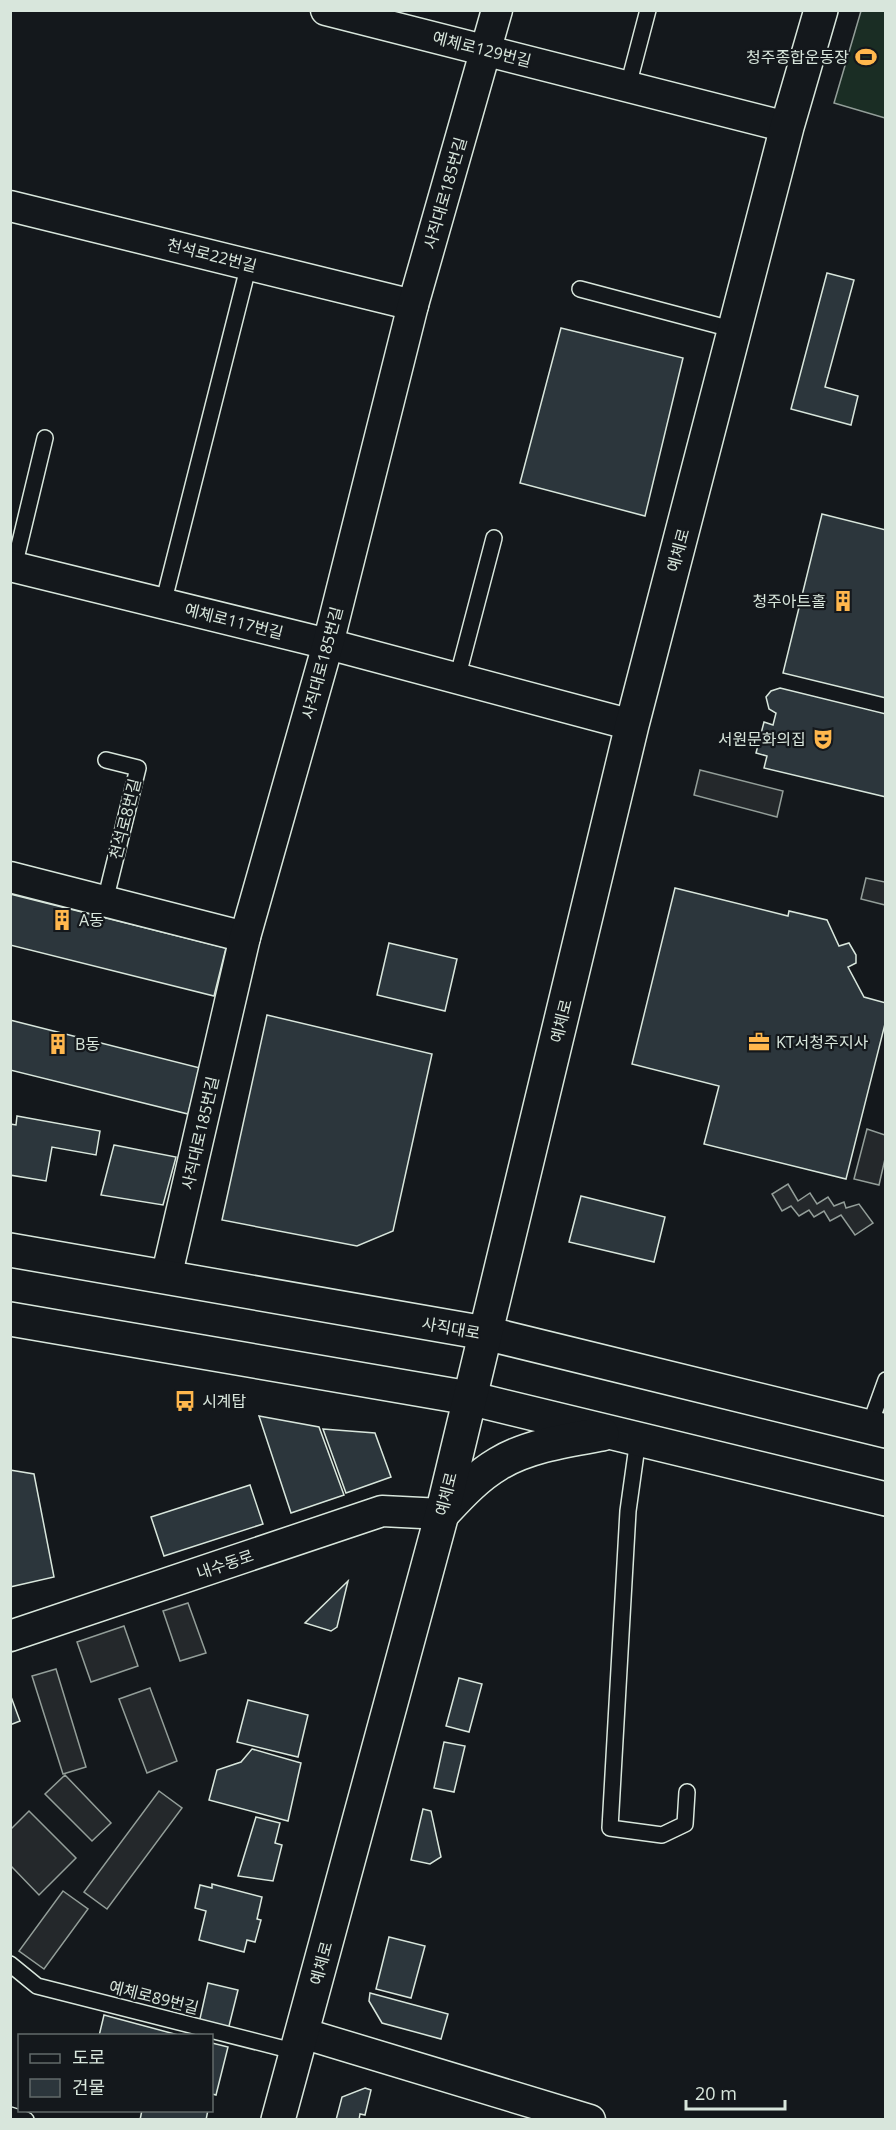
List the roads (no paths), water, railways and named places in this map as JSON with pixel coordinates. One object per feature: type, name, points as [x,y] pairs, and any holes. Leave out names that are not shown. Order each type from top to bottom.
[{"type":"street","name":"사직대로185번길","points":[[166,1278],[245,937],[327,644],[413,305],[497,10]]},
{"type":"street","name":"예체로","points":[[278,2120],[442,1514],[632,725],[788,127],[821,10]]},
{"type":"street","name":"예체로129번길","points":[[333,11],[788,127]]},
{"type":"street","name":"천석로22번길","points":[[10,206],[413,305]]},
{"type":"street","name":"예체로117번길","points":[[12,566],[327,644],[632,725]]},
{"type":"street","points":[[10,877],[245,937]]},
{"type":"street","name":"사직대로","points":[[10,1250],[485,1333],[877,1429]]},
{"type":"street","points":[[10,1319],[469,1398],[885,1498]]},
{"type":"street","points":[[442,1514],[470,1485],[499,1463],[538,1449],[625,1436]]},
{"type":"street","name":"내수동로","points":[[10,1636],[382,1511],[442,1514]]},
{"type":"street","points":[[299,2042],[590,2120]]},
{"type":"lane","points":[[628,86],[648,10]]},
{"type":"lane","points":[[163,604],[249,264]]},
{"type":"lane","points":[[580,289],[735,330]]},
{"type":"lane","points":[[12,566],[45,438]]},
{"type":"lane","points":[[458,679],[494,538]]},
{"type":"lane","name":"천석로8번길","points":[[105,901],[138,768],[106,760]]},
{"type":"lane","points":[[877,1429],[885,1380]]},
{"type":"lane","points":[[625,1436],[628,1511],[610,1828],[662,1835],[685,1824],[687,1792]]},
{"type":"lane","name":"예체로89번길","points":[[10,1964],[37,1986],[299,2042]]},
{"type":"lane","points":[[10,2115],[26,2120]]},
{"type":"place","name":"청주종합운동장","points":[[866,57]]},
{"type":"place","name":"청주아트홀","points":[[843,601]]},
{"type":"place","name":"서원문화의집","points":[[823,739]]},
{"type":"place","name":"A동","points":[[62,920]]},
{"type":"place","name":"KT서청주지사","points":[[759,1042]]},
{"type":"place","name":"B동","points":[[58,1044]]},
{"type":"place","name":"시계탑","points":[[185,1401]]}]
